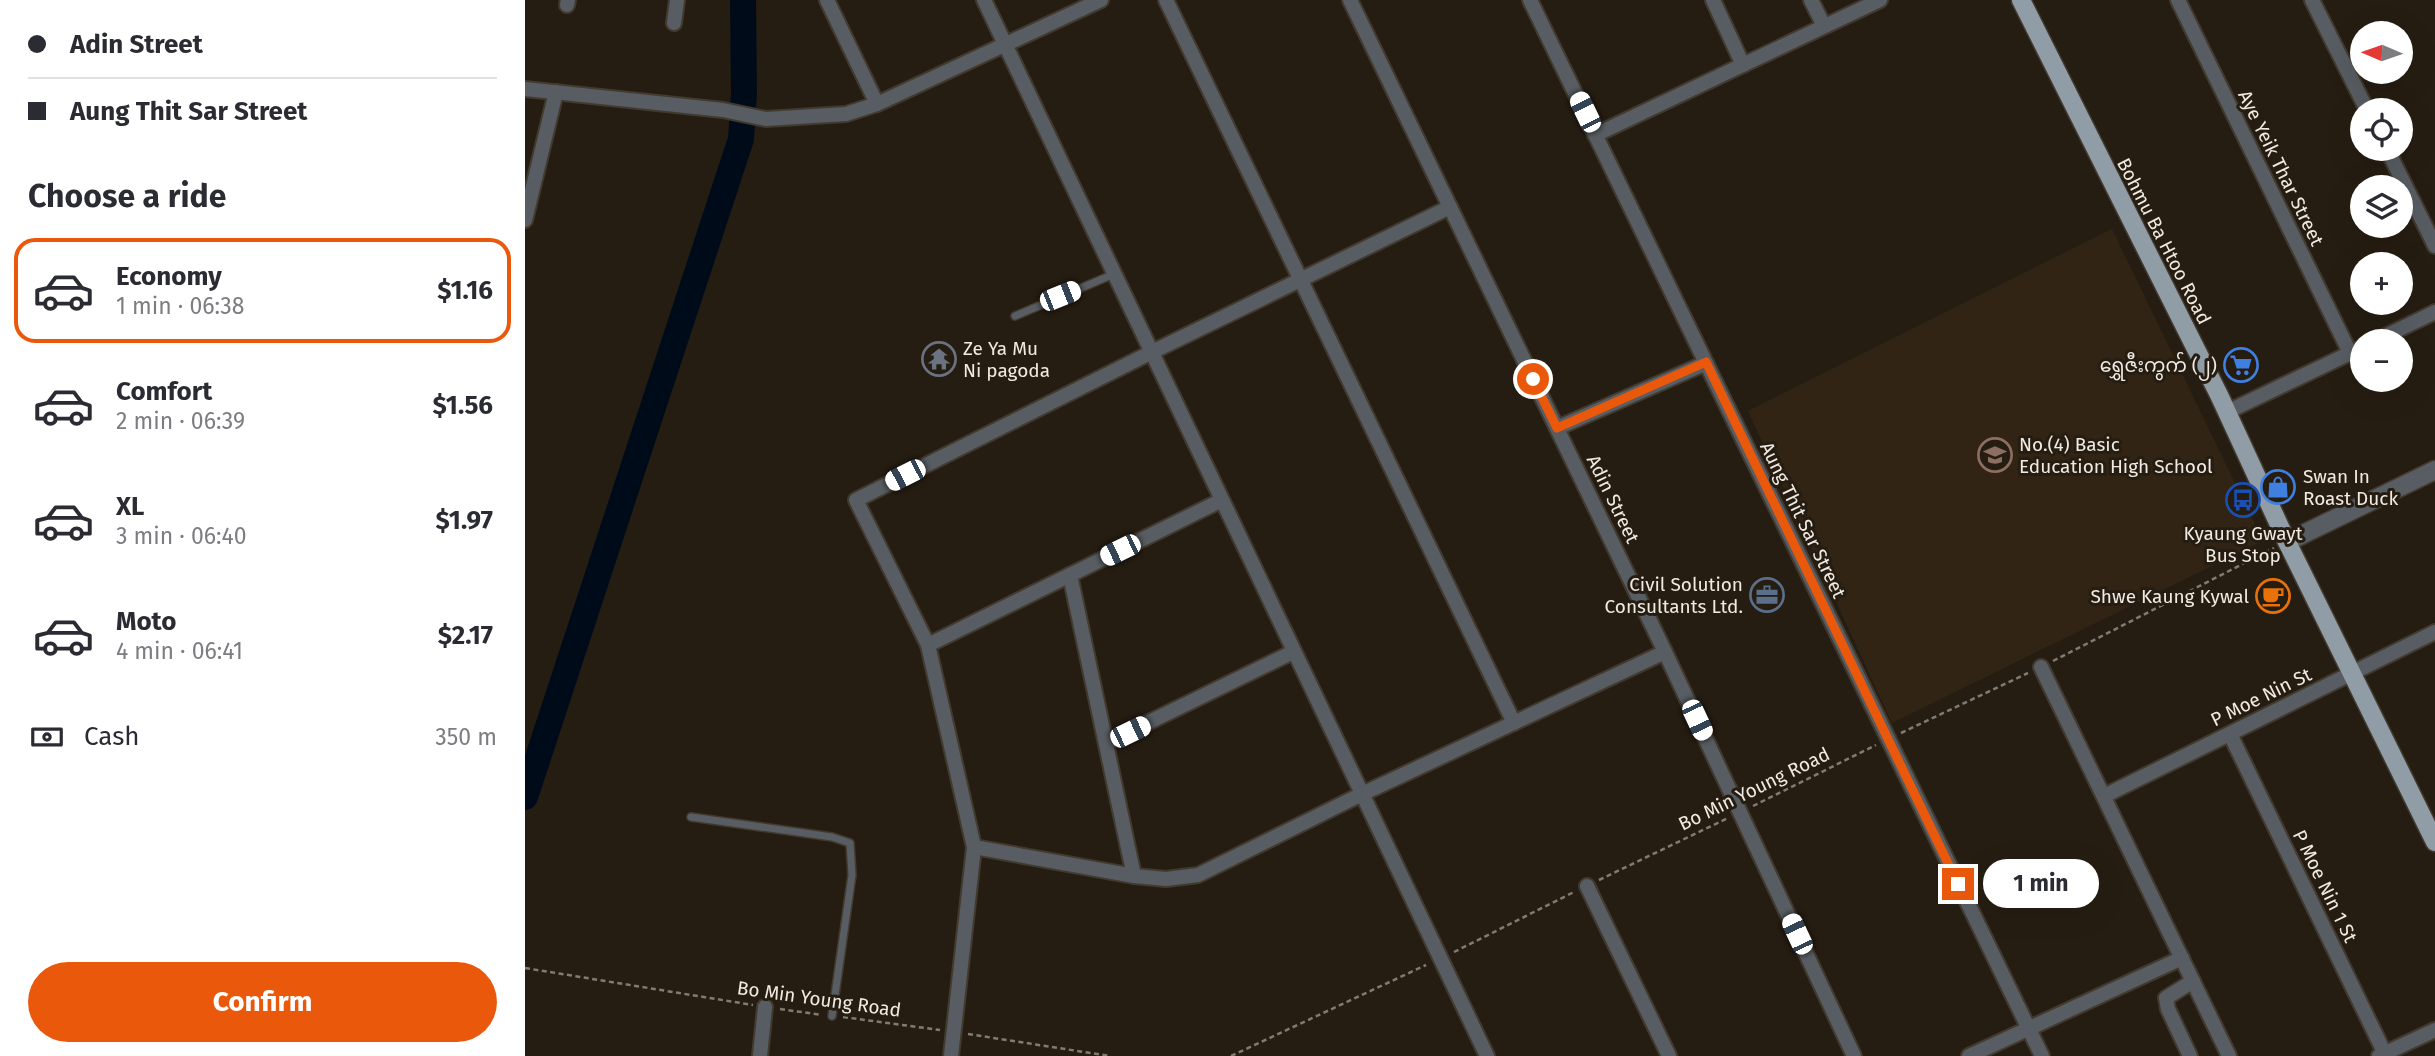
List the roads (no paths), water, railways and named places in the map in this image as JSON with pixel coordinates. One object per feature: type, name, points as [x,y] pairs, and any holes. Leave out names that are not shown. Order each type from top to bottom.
[{"type":"main road","name":"Bohmu Ba Htoo Road","points":[[2021,0],[2227,412],[2287,542],[2435,842]]},
{"type":"street","points":[[674,23],[677,0]]},
{"type":"street","points":[[827,0],[877,104]]},
{"type":"street","points":[[983,0],[1487,1056]]},
{"type":"street","points":[[525,89],[723,110],[766,118],[846,114],[877,104],[1101,0]]},
{"type":"street","points":[[1166,0],[1514,723]]},
{"type":"street","name":"Adin Street","points":[[1350,0],[1665,652],[1854,1056]]},
{"type":"street","name":"Aung Thit Sar Street","points":[[1530,0],[2042,1056]]},
{"type":"street","points":[[1713,0],[1743,65]]},
{"type":"street","points":[[1811,0],[1824,26]]},
{"type":"street","points":[[1595,135],[1880,0]]},
{"type":"street","name":"Aye Yeik Thar Street","points":[[2178,0],[2350,338]]},
{"type":"street","points":[[2312,0],[2361,98]]},
{"type":"street","points":[[525,220],[556,92]]},
{"type":"street","points":[[2392,161],[2435,246]]},
{"type":"street","points":[[951,1056],[974,847],[928,645],[856,500],[1450,207]]},
{"type":"street","points":[[2400,329],[2435,312]]},
{"type":"street","points":[[2227,412],[2350,353]]},
{"type":"street","points":[[1557,428],[1706,362]]},
{"type":"street","points":[[2287,542],[2435,470]]},
{"type":"street","points":[[928,645],[1220,501]]},
{"type":"street","points":[[1070,575],[1134,876]]},
{"type":"street","name":"P Moe Nin St","points":[[2103,796],[2435,632]]},
{"type":"street","points":[[1107,743],[1293,652]]},
{"type":"street","points":[[974,847],[1134,876],[1166,879],[1198,875],[1362,794],[1665,652]]},
{"type":"street","points":[[2041,667],[2229,1056]]},
{"type":"street","name":"P Moe Nin 1 St","points":[[2230,734],[2383,1055]]},
{"type":"street","points":[[1587,886],[1669,1056]]},
{"type":"street","points":[[1969,1056],[2182,958]]},
{"type":"street","points":[[2190,1056],[2168,1009],[2166,998],[2193,981]]},
{"type":"street","points":[[760,1056],[765,1007]]},
{"type":"street","points":[[2383,1055],[2435,1030]]},
{"type":"lane","points":[[1015,316],[1114,274]]},
{"type":"lane","points":[[691,817],[832,837],[850,843],[852,875],[832,1016]]},
{"type":"waterway","points":[[525,797],[741,139],[744,93],[743,0]]},
{"type":"place","name":"Ze Ya Mu Ni pagoda","points":[[939,359]]},
{"type":"place","name":"ရွှေဇီးကွက် (၂)","points":[[2241,365]]},
{"type":"place","name":"No.(4) Basic Education High School","points":[[1995,455]]},
{"type":"place","name":"Swan In Roast Duck","points":[[2278,487]]},
{"type":"place","name":"Kyaung Gwayt Bus Stop","points":[[2243,500]]},
{"type":"place","name":"Civil Solution Consultants Ltd.","points":[[1767,595]]},
{"type":"place","name":"Shwe Kaung Kywal","points":[[2273,596]]}]
